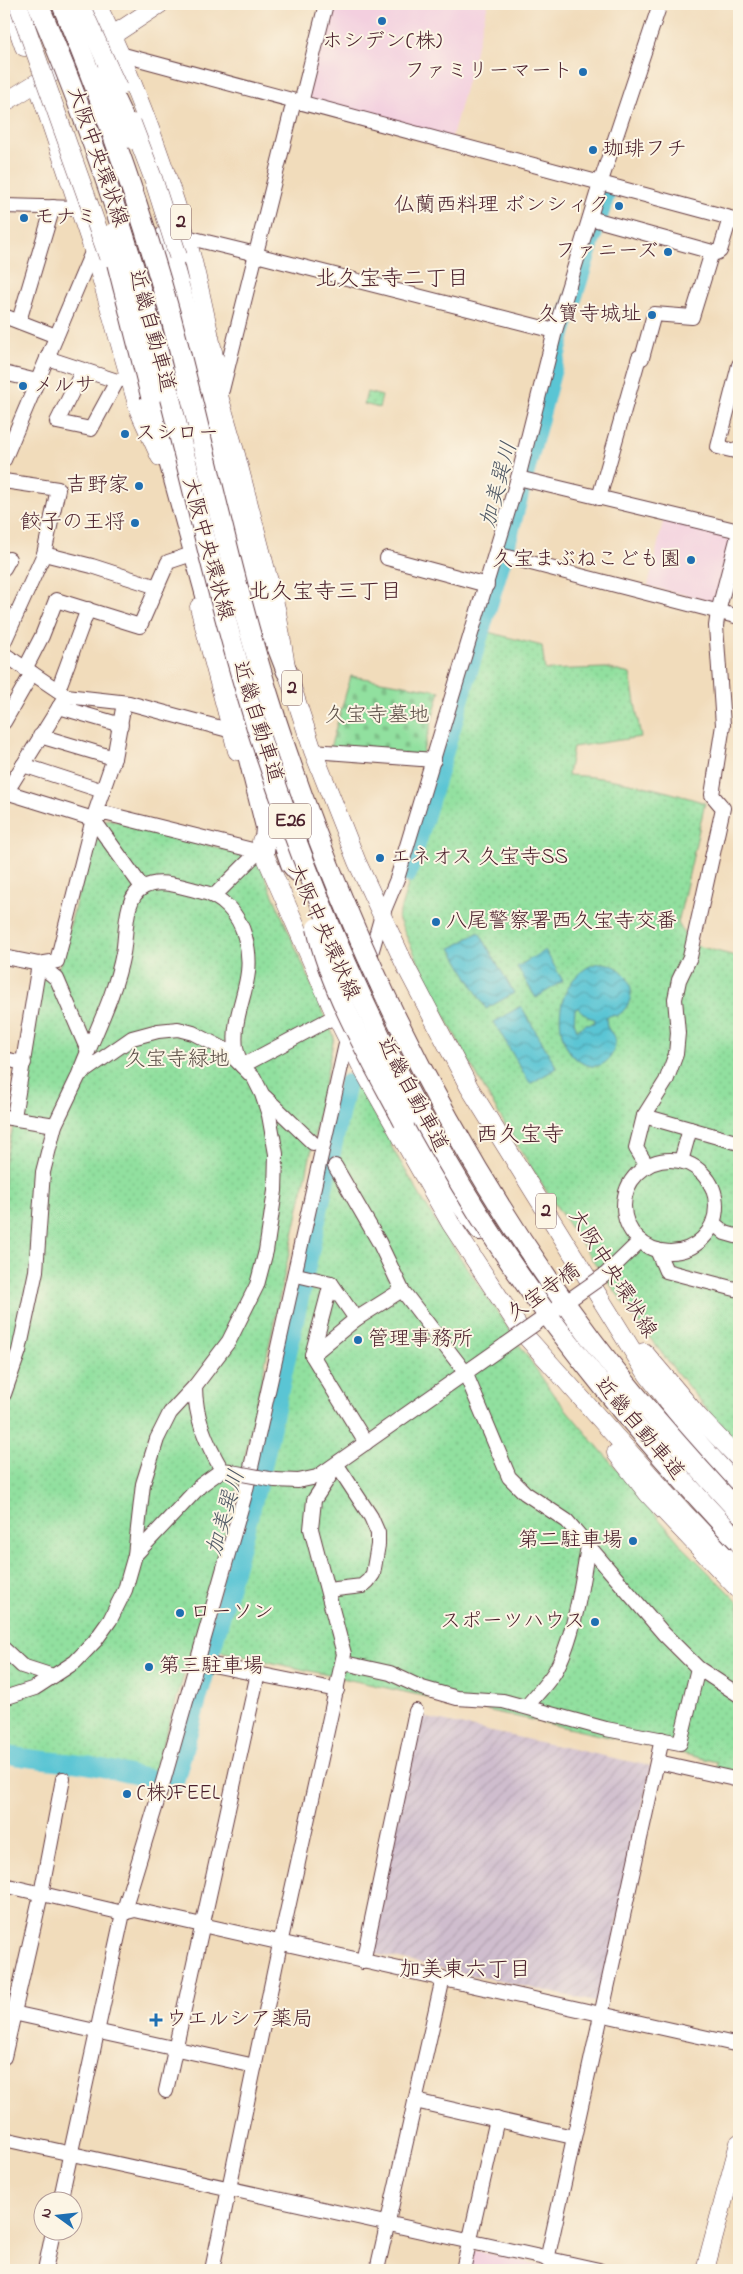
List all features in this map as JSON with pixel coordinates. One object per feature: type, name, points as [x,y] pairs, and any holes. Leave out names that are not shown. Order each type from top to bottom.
[{"type":"highway","name":"近畿自動車道","points":[[38,4],[102,168],[127,242],[164,374],[235,654],[266,755],[304,859],[359,991],[400,1074],[462,1186],[538,1301],[629,1420],[739,1542]]},
{"type":"highway","name":"近畿自動車道","points":[[62,4],[121,157],[148,242],[187,377],[254,647],[276,720],[324,852],[380,987],[445,1115],[512,1224],[555,1289],[593,1342],[646,1408],[739,1512]]},
{"type":"highway","points":[[68,4],[84,32],[133,138],[188,318],[265,615],[287,672]]},
{"type":"highway","points":[[55,44],[116,254],[173,481],[228,679],[266,828],[261,853]]},
{"type":"highway","points":[[228,679],[291,864],[297,871],[309,869],[326,859],[317,928],[321,945],[345,1004],[404,1122],[448,1187],[538,1301]]},
{"type":"main road","points":[[8,4],[37,82],[94,250],[124,380],[160,457]]},
{"type":"main road","name":"大阪中央環状線","points":[[18,4],[110,262],[232,731],[261,853],[347,1038],[451,1224],[522,1332],[685,1514],[739,1570]]},
{"type":"main road","name":"大阪中央環状線","points":[[80,4],[124,101],[153,178],[178,256],[235,451],[277,612],[287,672],[313,751],[357,862],[470,1087],[613,1316],[647,1374],[700,1444],[739,1487]]},
{"type":"main road","points":[[4,103],[113,36],[160,4]]},
{"type":"main road","name":"2","points":[[101,7],[155,145],[186,237],[235,451]]},
{"type":"main road","name":"2","points":[[613,1316],[698,1416],[739,1459]]},
{"type":"main road","points":[[522,1332],[648,1494],[739,1590]]},
{"type":"main road","points":[[705,2270],[739,2143]]},
{"type":"street","points":[[222,390],[294,100],[326,4]]},
{"type":"street","points":[[62,2192],[124,1913],[245,1494],[347,1038],[382,915],[398,879],[486,585],[501,555],[522,479],[555,331],[596,219],[600,184],[660,4]]},
{"type":"street","points":[[120,54],[460,144],[734,221],[720,251],[716,253],[596,219]]},
{"type":"street","points":[[4,206],[79,208]]},
{"type":"street","points":[[19,321],[53,207]]},
{"type":"street","points":[[186,237],[555,331]]},
{"type":"street","points":[[4,460],[94,250]]},
{"type":"street","points":[[599,498],[639,357],[642,358],[654,314],[692,317],[712,252]]},
{"type":"street","points":[[4,316],[56,336]]},
{"type":"street","points":[[47,358],[83,370],[124,380],[91,429],[57,422],[83,370]]},
{"type":"street","points":[[739,369],[718,447],[739,452]]},
{"type":"street","points":[[4,374],[37,381]]},
{"type":"street","points":[[522,479],[739,532],[718,612],[716,639],[723,725],[712,794],[723,808],[690,957],[679,980],[675,998],[678,1033],[676,1054],[666,1081],[644,1116],[636,1148],[647,1166]]},
{"type":"street","points":[[4,481],[58,489],[44,554],[4,642]]},
{"type":"street","points":[[44,554],[92,566],[157,587]]},
{"type":"street","points":[[501,555],[739,617]]},
{"type":"street","points":[[4,722],[29,671],[56,600],[140,626],[168,562],[186,556]]},
{"type":"street","points":[[387,558],[486,585]]},
{"type":"street","points":[[88,609],[61,698],[5,794],[94,817],[108,814],[261,853]]},
{"type":"street","points":[[4,654],[29,671],[61,698],[121,725]]},
{"type":"street","points":[[61,698],[124,703],[232,731]]},
{"type":"street","points":[[4,957],[39,964],[57,961],[94,817],[114,758],[124,703]]},
{"type":"street","points":[[40,736],[114,758]]},
{"type":"street","points":[[313,751],[434,760]]},
{"type":"street","points":[[23,765],[103,790]]},
{"type":"street","points":[[94,817],[142,887]]},
{"type":"street","points":[[214,896],[261,853]]},
{"type":"street","points":[[4,1394],[19,1351],[36,1272],[43,1172],[55,1125],[79,1075],[117,980],[130,907],[134,896],[142,887],[154,883],[164,883],[214,896],[227,905],[236,916],[245,934],[250,955],[249,978],[238,1016],[236,1048],[242,1066]]},
{"type":"street","points":[[39,964],[57,979],[88,1051]]},
{"type":"street","points":[[39,964],[24,1063],[11,1095],[9,1117],[55,1125]]},
{"type":"street","points":[[242,1066],[328,1020]]},
{"type":"street","points":[[4,1698],[35,1688],[75,1662],[95,1641],[110,1620],[125,1590],[135,1555],[143,1484],[150,1455],[170,1413],[195,1386],[229,1341],[247,1308],[257,1285],[266,1251],[276,1191],[276,1154],[269,1115],[262,1094],[254,1078],[226,1050],[193,1033],[178,1029],[132,1038],[79,1075]]},
{"type":"street","points":[[4,1058],[24,1063]]},
{"type":"street","points":[[262,1094],[313,1143]]},
{"type":"street","points":[[644,1116],[739,1143]]},
{"type":"street","points":[[680,1161],[690,1129]]},
{"type":"street","points":[[664,1161],[680,1161],[698,1170],[711,1185],[716,1204],[713,1223],[704,1238],[690,1248],[674,1252],[657,1250],[640,1241],[628,1223],[625,1202],[632,1181],[647,1166],[664,1161]]},
{"type":"street","points":[[335,1166],[379,1242],[402,1290],[465,1372],[508,1477],[525,1493],[567,1521],[664,1634],[698,1668],[739,1695]]},
{"type":"street","points":[[713,1223],[725,1233],[739,1236]]},
{"type":"street","name":"久宝寺橋","points":[[226,1471],[275,1480],[298,1481],[317,1477],[606,1274],[640,1241]]},
{"type":"street","points":[[657,1250],[666,1271],[739,1290]]},
{"type":"street","points":[[300,1276],[331,1283],[356,1319]]},
{"type":"street","points":[[331,1283],[312,1355],[366,1443]]},
{"type":"street","points":[[312,1355],[356,1319],[402,1290]]},
{"type":"street","points":[[135,1555],[200,1485],[226,1471],[209,1449],[198,1418],[195,1386]]},
{"type":"street","points":[[212,2270],[280,1944],[344,1654],[311,1530],[314,1500],[337,1464],[371,1517],[378,1533],[378,1545],[373,1574],[368,1581],[362,1586],[328,1590]]},
{"type":"street","points":[[527,1706],[554,1673],[564,1652],[577,1608],[588,1546]]},
{"type":"street","points":[[4,1649],[22,1666],[54,1676]]},
{"type":"street","points":[[198,1662],[337,1690]]},
{"type":"street","points":[[341,1671],[349,1664],[390,1673],[422,1688],[457,1698],[503,1701],[527,1706],[606,1729],[739,1780]]},
{"type":"street","points":[[660,1750],[680,1743],[698,1668]]},
{"type":"street","points":[[166,2091],[258,1673]]},
{"type":"street","points":[[363,1962],[416,1711]]},
{"type":"street","points":[[546,2260],[660,1750]]},
{"type":"street","points":[[4,2056],[9,2012],[41,1894],[63,1779]]},
{"type":"street","points":[[4,1885],[124,1913],[135,1910],[280,1944],[443,1978],[739,2045]]},
{"type":"street","points":[[377,2270],[443,1978]]},
{"type":"street","points":[[9,2012],[255,2066]]},
{"type":"street","points":[[415,2101],[573,2136]]},
{"type":"street","points":[[463,2270],[497,2119]]},
{"type":"street","points":[[4,2139],[546,2260],[599,2270]]},
{"type":"street","points":[[45,2270],[51,2242]]},
{"type":"shaded area","points":[[331,4],[488,4],[451,140],[305,100]]},
{"type":"shaded area","name":"久宝まぶねこども園","points":[[664,518],[734,535],[718,603],[648,586]]},
{"type":"shaded area","points":[[418,1716],[651,1766],[600,2003],[367,1952]]},
{"type":"shaded area","points":[[473,2250],[563,2270],[466,2270]]},
{"type":"green space","points":[[367,392],[382,396],[379,408],[364,404]]},
{"type":"green space","points":[[484,631],[542,646],[545,670],[606,668],[630,674],[641,737],[573,747],[568,775],[603,778],[637,784],[705,803],[678,923],[690,944],[739,957],[739,1448],[639,1324],[549,1196],[469,1061],[432,991],[398,918]]},
{"type":"green space","name":"久宝寺墓地","points":[[351,676],[440,691],[422,755],[330,748]]},
{"type":"green space","name":"久宝寺緑地","points":[[109,819],[257,858],[334,1037],[312,1148],[243,1465],[209,1594],[153,1776],[83,1761],[33,1757],[4,1750],[4,1164],[16,1115],[42,969],[59,967],[97,822]]},
{"type":"green space","points":[[348,1085],[358,1087],[392,1142],[391,1146],[434,1219],[553,1394],[683,1547],[739,1603],[739,1775],[716,1770],[717,1762],[676,1752],[215,1650],[266,1469],[308,1282]]},
{"type":"water","points":[[479,932],[514,993],[486,1009],[451,948]]},
{"type":"water","points":[[545,950],[563,981],[536,998],[517,967]]},
{"type":"water","points":[[598,963],[609,964],[618,968],[629,982],[631,991],[630,1000],[625,1009],[617,1016],[606,1017],[607,1027],[615,1038],[612,1055],[604,1063],[593,1066],[578,1060],[571,1053],[562,1034],[560,1024],[562,1003],[567,989],[578,975]],"holes":[[[578,1008],[588,1017],[595,1019],[594,1023],[586,1024],[577,1030],[574,1022],[575,1009]]]},
{"type":"water","points":[[521,1006],[557,1068],[530,1084],[494,1022]]},
{"type":"waterway","name":"加美巽川","points":[[408,874],[506,548],[563,331],[607,192]]},
{"type":"waterway","name":"加美巽川","points":[[4,1754],[92,1766],[151,1779],[175,1782],[263,1467],[347,1083]]},
{"type":"place","name":"ホシデン(株)","points":[[382,21]]},
{"type":"place","name":"ファミリーマート","points":[[583,72]]},
{"type":"place","name":"珈琲フチ","points":[[593,150]]},
{"type":"place","name":"仏蘭西料理 ボンシィク","points":[[619,206]]},
{"type":"place","name":"モナミ","points":[[24,218]]},
{"type":"place","name":"ファニーズ","points":[[668,252]]},
{"type":"place","name":"久寶寺城址","points":[[652,315]]},
{"type":"place","name":"メルサ","points":[[23,386]]},
{"type":"place","name":"スシロー","points":[[125,434]]},
{"type":"place","name":"吉野家","points":[[139,486]]},
{"type":"place","name":"餃子の王将","points":[[135,523]]},
{"type":"place","name":"久宝まぶねこども園","points":[[691,560]]},
{"type":"place","name":"エネオス 久宝寺SS","points":[[380,858]]},
{"type":"place","name":"八尾警察署西久宝寺交番","points":[[436,922]]},
{"type":"place","name":"管理事務所","points":[[358,1340]]},
{"type":"place","name":"第二駐車場","points":[[633,1541]]},
{"type":"place","name":"ローソン","points":[[180,1613]]},
{"type":"place","name":"スポーツハウス","points":[[595,1622]]},
{"type":"place","name":"第三駐車場","points":[[149,1667]]},
{"type":"place","name":"(株)FEEL","points":[[127,1794]]},
{"type":"place","name":"ウエルシア薬局","points":[[156,2020]]},
{"type":"district","name":"北久宝寺二丁目","points":[[392,280]]},
{"type":"district","name":"北久宝寺三丁目","points":[[325,593]]},
{"type":"district","name":"西久宝寺","points":[[520,1136]]},
{"type":"district","name":"加美東六丁目","points":[[465,1971]]}]
